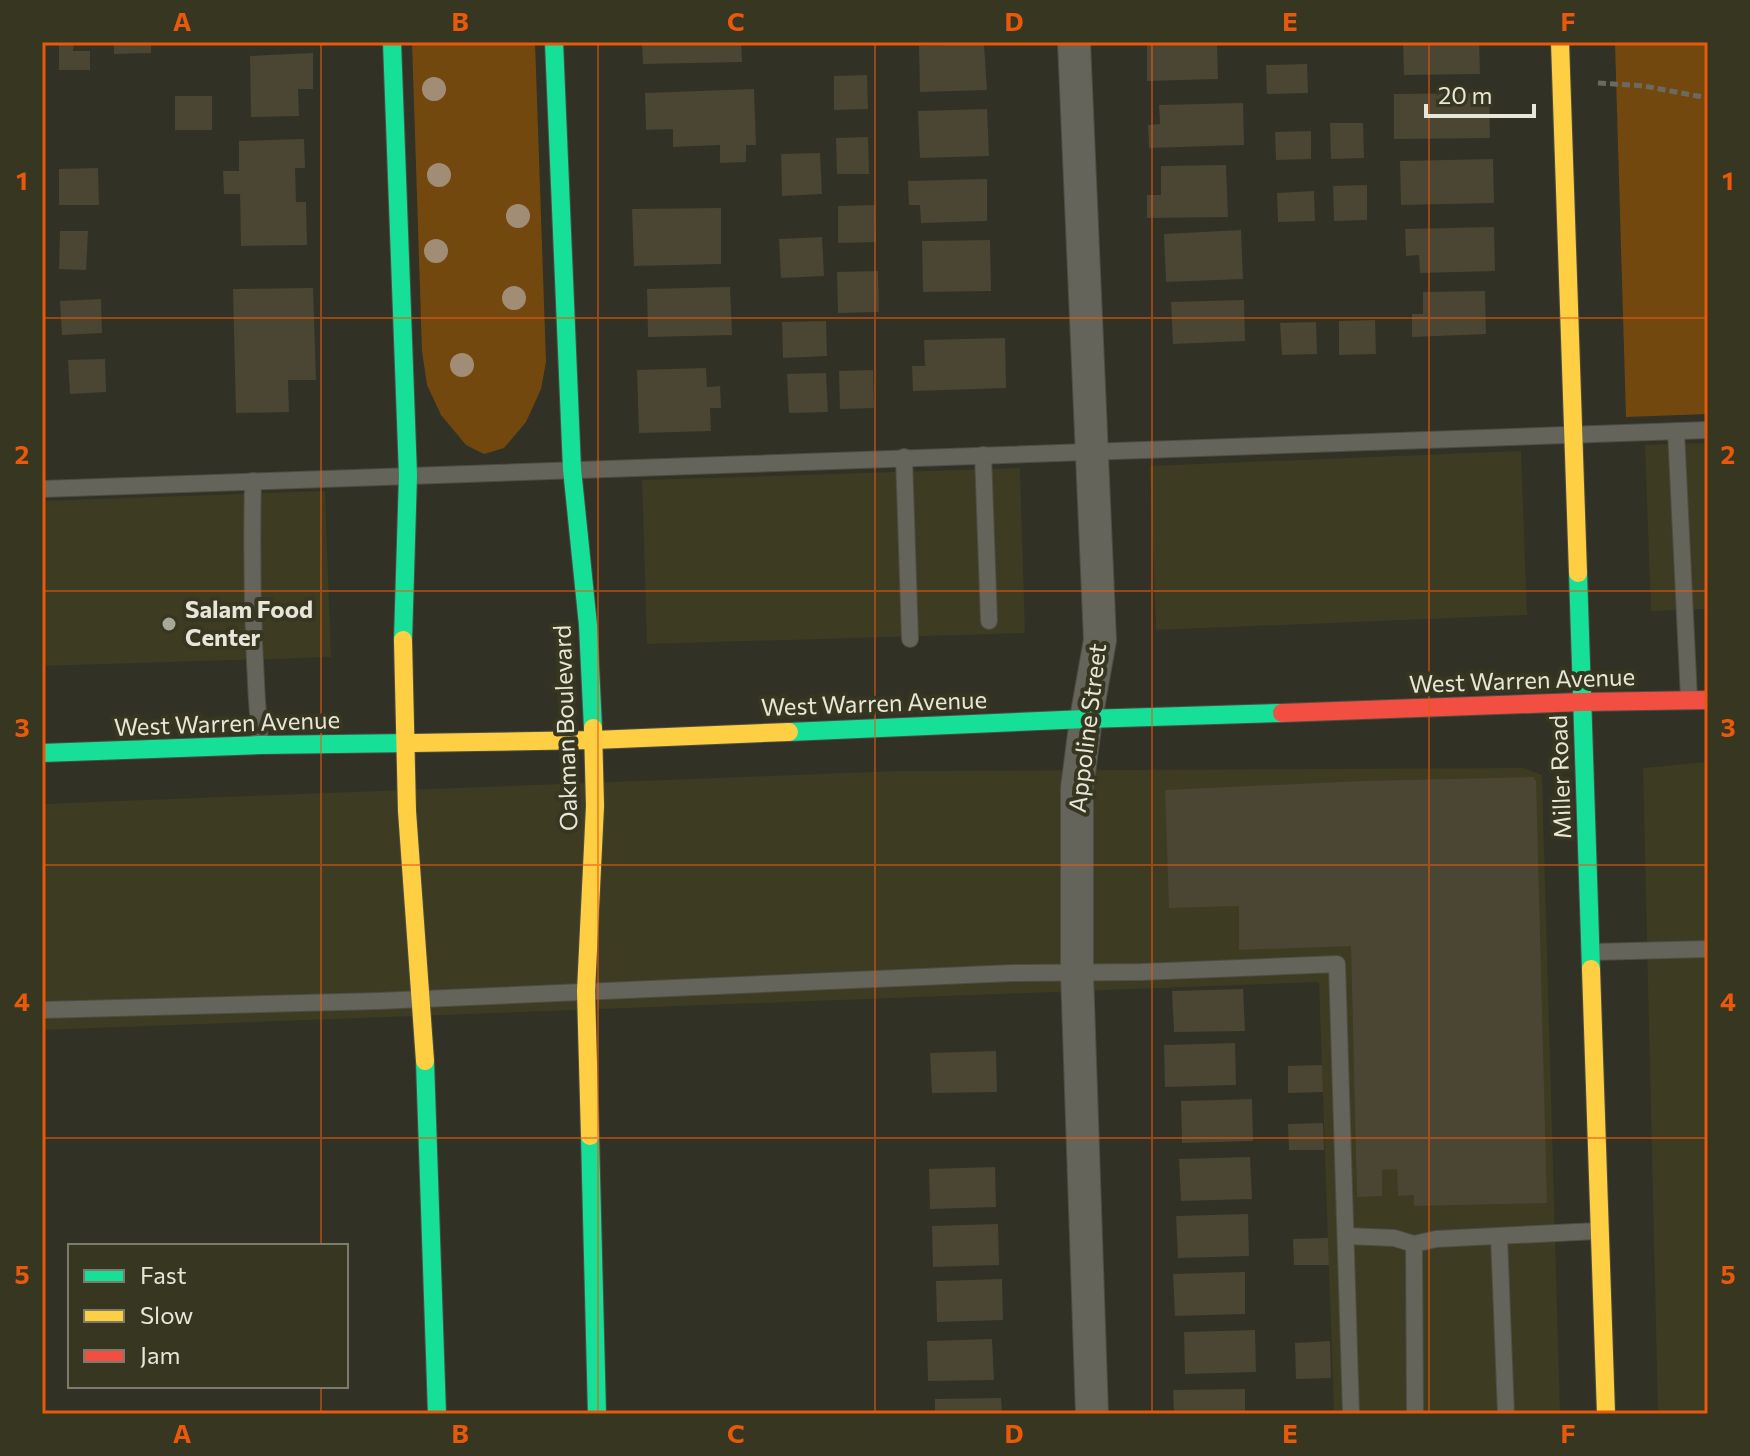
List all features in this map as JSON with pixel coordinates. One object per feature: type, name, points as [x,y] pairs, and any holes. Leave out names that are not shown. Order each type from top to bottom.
[{"type":"street","points":[[392,42],[408,475],[403,633],[407,811],[427,1084],[437,1414]]},
{"type":"street","name":"Oakman Boulevard","points":[[554,42],[572,469],[588,625],[594,740],[595,806],[586,991],[597,1414]]},
{"type":"street","name":"Appoline Street","points":[[1074,42],[1100,640],[1077,788],[1077,973],[1092,1414]]},
{"type":"street","name":"Miller Road","points":[[1560,42],[1606,1414]]},
{"type":"street","name":"West Warren Avenue","points":[[42,753],[260,745],[594,740],[1086,719],[1699,700]]},
{"type":"lane","points":[[42,489],[1708,430]]},
{"type":"lane","points":[[1676,431],[1699,700]]},
{"type":"lane","points":[[983,455],[989,621]]},
{"type":"lane","points":[[904,457],[910,639]]},
{"type":"lane","points":[[253,481],[251,564],[260,745]]},
{"type":"lane","points":[[1590,952],[1708,949]]},
{"type":"lane","points":[[42,1010],[1337,964],[1351,1414]]},
{"type":"lane","points":[[1346,1236],[1394,1238],[1414,1244],[1436,1239],[1600,1231]]},
{"type":"lane","points":[[1499,1236],[1506,1414]]},
{"type":"lane","points":[[1414,1244],[1415,1414]]},
{"type":"path","points":[[1598,83],[1644,86],[1708,98]]},
{"type":"shaded area","points":[[412,42],[535,42],[546,362],[541,389],[526,422],[504,448],[484,454],[466,445],[441,415],[427,385],[422,351]]},
{"type":"shaded area","points":[[1615,42],[1708,42],[1708,414],[1626,417]]},
{"type":"shaded area","points":[[1708,443],[1708,609],[1651,611],[1645,445]]},
{"type":"shaded area","points":[[1521,451],[1527,615],[1156,630],[1150,466]]},
{"type":"shaded area","points":[[1020,468],[1025,633],[647,644],[642,480]]},
{"type":"shaded area","points":[[325,491],[331,657],[42,666],[42,501]]},
{"type":"shaded area","points":[[1708,762],[1708,1414],[1658,1414],[1643,768]]},
{"type":"shaded area","points":[[1523,768],[1542,775],[1560,1414],[1334,1414],[1319,982],[42,1030],[42,804],[898,771]]},
{"type":"building","points":[[59,42],[74,43],[73,51],[90,51],[90,70],[59,70]]},
{"type":"building","points":[[114,42],[151,42],[151,53],[114,54]]},
{"type":"building","points":[[642,42],[741,42],[742,62],[643,64]]},
{"type":"building","points":[[1147,42],[1217,42],[1218,79],[1147,81]]},
{"type":"building","points":[[1403,42],[1479,42],[1480,74],[1404,75]]},
{"type":"building","points":[[984,44],[987,90],[920,92],[919,46]]},
{"type":"building","points":[[313,53],[313,89],[298,89],[299,116],[251,117],[250,56]]},
{"type":"building","points":[[1307,64],[1308,93],[1267,94],[1266,65]]},
{"type":"building","points":[[867,75],[868,109],[834,110],[834,76]]},
{"type":"building","points":[[754,89],[756,145],[746,145],[746,162],[720,163],[720,145],[673,147],[673,129],[646,130],[645,93]]},
{"type":"building","points":[[1489,93],[1490,138],[1394,139],[1394,94]]},
{"type":"building","points":[[175,96],[212,96],[212,130],[175,130]]},
{"type":"building","points":[[1243,103],[1244,145],[1149,148],[1148,125],[1160,124],[1159,105]]},
{"type":"building","points":[[987,109],[989,156],[920,158],[918,111]]},
{"type":"building","points":[[1330,123],[1363,123],[1364,158],[1331,159]]},
{"type":"building","points":[[1311,131],[1311,159],[1276,160],[1275,132]]},
{"type":"building","points":[[868,137],[869,174],[837,174],[836,138]]},
{"type":"building","points":[[304,139],[305,168],[295,168],[296,202],[306,202],[307,245],[241,246],[240,194],[224,194],[223,171],[239,171],[239,141]]},
{"type":"building","points":[[820,153],[822,194],[782,196],[781,154]]},
{"type":"building","points":[[1493,159],[1494,203],[1401,205],[1400,161]]},
{"type":"building","points":[[1226,165],[1228,217],[1147,218],[1147,195],[1161,195],[1161,166]]},
{"type":"building","points":[[98,168],[99,205],[59,205],[59,169]]},
{"type":"building","points":[[987,179],[987,221],[921,223],[920,205],[909,205],[908,181]]},
{"type":"building","points":[[1367,185],[1367,220],[1334,221],[1333,186]]},
{"type":"building","points":[[1314,191],[1315,221],[1278,222],[1277,193]]},
{"type":"building","points":[[875,205],[876,242],[838,243],[838,206]]},
{"type":"building","points":[[721,208],[721,264],[634,266],[632,209]]},
{"type":"building","points":[[1494,227],[1495,271],[1420,273],[1419,255],[1406,256],[1405,229]]},
{"type":"building","points":[[1241,230],[1243,279],[1166,282],[1164,234]]},
{"type":"building","points":[[60,231],[88,231],[86,270],[59,269]]},
{"type":"building","points":[[822,237],[824,276],[781,278],[779,239]]},
{"type":"building","points":[[990,240],[991,291],[923,292],[922,241]]},
{"type":"building","points":[[878,271],[879,312],[838,313],[837,272]]},
{"type":"building","points":[[730,287],[732,335],[648,337],[647,289]]},
{"type":"building","points":[[313,288],[316,380],[288,380],[289,412],[236,413],[233,289]]},
{"type":"building","points":[[1485,291],[1486,334],[1412,337],[1412,314],[1423,314],[1423,292]]},
{"type":"building","points":[[101,299],[102,333],[62,335],[60,301]]},
{"type":"building","points":[[1244,300],[1245,341],[1173,344],[1171,302]]},
{"type":"building","points":[[1375,320],[1376,354],[1339,355],[1339,321]]},
{"type":"building","points":[[826,321],[827,356],[783,358],[782,322]]},
{"type":"building","points":[[1316,322],[1317,354],[1282,355],[1280,323]]},
{"type":"building","points":[[1005,338],[1006,388],[913,391],[912,366],[925,366],[924,340]]},
{"type":"building","points":[[105,359],[106,392],[70,394],[68,360]]},
{"type":"building","points":[[706,368],[707,387],[720,386],[721,408],[710,408],[711,431],[639,433],[637,370]]},
{"type":"building","points":[[873,370],[874,408],[840,409],[839,371]]},
{"type":"building","points":[[826,373],[828,412],[789,413],[787,374]]},
{"type":"building","points":[[1533,777],[1536,781],[1547,1203],[1414,1206],[1414,1195],[1398,1196],[1397,1169],[1382,1170],[1382,1196],[1357,1197],[1351,946],[1239,950],[1239,906],[1169,908],[1165,790]]},
{"type":"building","points":[[1243,989],[1245,1031],[1174,1032],[1172,991]]},
{"type":"building","points":[[1235,1043],[1236,1085],[1165,1087],[1164,1045]]},
{"type":"building","points":[[996,1051],[997,1092],[932,1093],[930,1053]]},
{"type":"building","points":[[1322,1065],[1323,1092],[1288,1093],[1288,1066]]},
{"type":"building","points":[[1252,1099],[1253,1141],[1182,1143],[1181,1101]]},
{"type":"building","points":[[1323,1123],[1324,1150],[1289,1150],[1288,1124]]},
{"type":"building","points":[[1250,1157],[1252,1199],[1181,1201],[1179,1159]]},
{"type":"building","points":[[995,1167],[996,1207],[930,1209],[929,1169]]},
{"type":"building","points":[[1248,1214],[1249,1256],[1178,1258],[1176,1216]]},
{"type":"building","points":[[998,1224],[999,1265],[933,1267],[932,1226]]},
{"type":"building","points":[[1328,1238],[1329,1265],[1294,1265],[1293,1239]]},
{"type":"building","points":[[1245,1272],[1245,1314],[1175,1316],[1173,1274]]},
{"type":"building","points":[[1002,1279],[1003,1320],[937,1322],[936,1281]]},
{"type":"building","points":[[1255,1330],[1256,1372],[1185,1374],[1184,1332]]},
{"type":"building","points":[[992,1339],[994,1380],[928,1381],[927,1341]]},
{"type":"building","points":[[1330,1341],[1331,1378],[1296,1379],[1295,1343]]},
{"type":"building","points":[[1245,1389],[1245,1414],[1174,1414],[1173,1390]]},
{"type":"building","points":[[1001,1398],[1002,1414],[935,1414],[935,1399]]},
{"type":"traffic: fast","points":[[392,42],[408,475],[403,640]]},
{"type":"traffic: fast","points":[[554,42],[572,469],[588,625],[593,728]]},
{"type":"traffic: fast","points":[[1578,573],[1591,969]]},
{"type":"traffic: fast","points":[[789,732],[1282,713]]},
{"type":"traffic: fast","points":[[42,753],[411,743]]},
{"type":"traffic: fast","points":[[425,1061],[437,1414]]},
{"type":"traffic: fast","points":[[590,1136],[597,1414]]},
{"type":"traffic: slow","points":[[1560,42],[1578,573]]},
{"type":"traffic: slow","points":[[403,640],[407,811],[425,1061]]},
{"type":"traffic: slow","points":[[590,1136],[586,991],[595,806],[593,728]]},
{"type":"traffic: slow","points":[[411,743],[789,732]]},
{"type":"traffic: slow","points":[[1591,969],[1606,1414]]},
{"type":"traffic: jam","points":[[1282,713],[1708,700]]},
{"type":"place","name":"Salam Food Center","points":[[169,624]]}]
